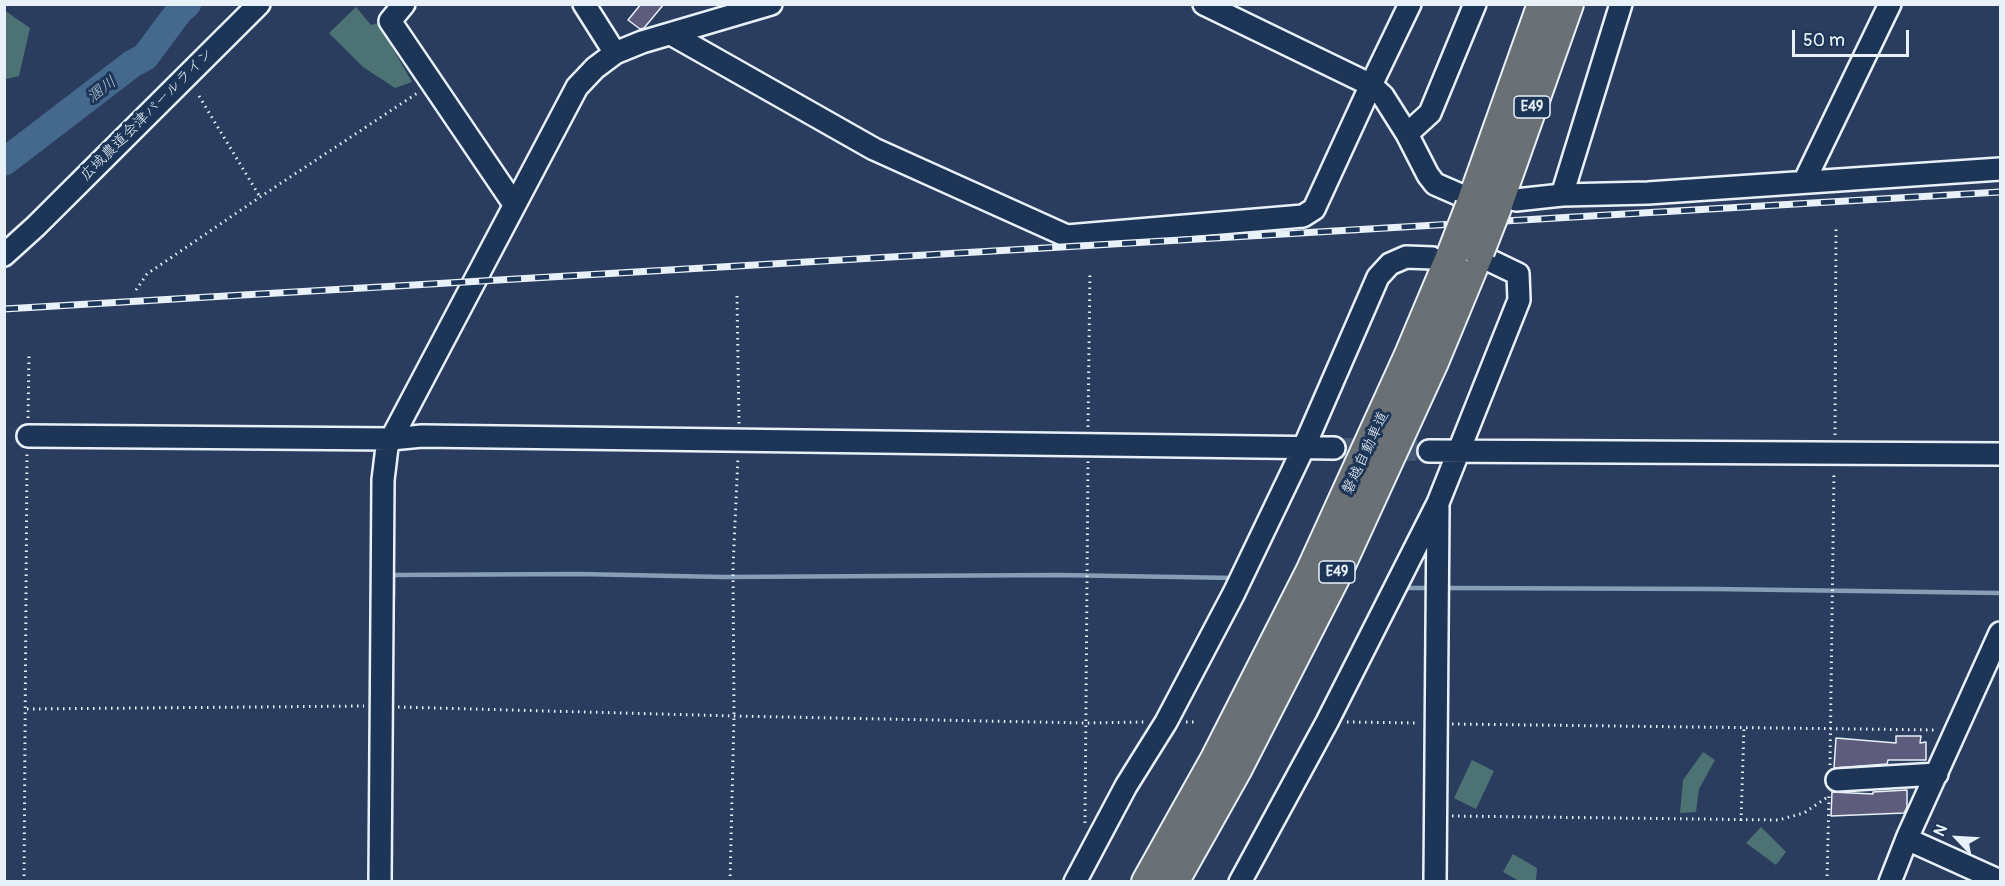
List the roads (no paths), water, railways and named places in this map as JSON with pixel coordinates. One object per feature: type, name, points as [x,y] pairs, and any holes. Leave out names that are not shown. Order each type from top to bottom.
[{"type":"highway","name":"磐越自動車道","points":[[1485,202],[1543,4]]},
{"type":"highway","name":"磐越自動車道","points":[[1173,882],[1236,770],[1334,578],[1433,362],[1464,256],[1568,4]]},
{"type":"highway","name":"磐越自動車道","points":[[1147,882],[1216,759],[1311,572],[1409,357],[1464,256]]},
{"type":"street","name":"広域農道会津パールライン","points":[[4,255],[259,4]]},
{"type":"street","points":[[404,4],[390,21],[514,204]]},
{"type":"street","points":[[584,4],[615,53]]},
{"type":"street","points":[[380,882],[382,480],[384,457],[391,439],[577,87],[595,68],[615,53],[642,42],[771,4]]},
{"type":"street","points":[[1204,4],[1371,85],[1383,96],[1435,184],[1485,202],[1562,195],[1648,193],[2001,169]]},
{"type":"street","points":[[671,34],[873,149],[1067,236],[1303,216],[1314,209],[1410,4]]},
{"type":"street","points":[[1407,134],[1430,113],[1474,4]]},
{"type":"street","points":[[1562,195],[1621,4]]},
{"type":"street","points":[[1804,182],[1890,4]]},
{"type":"street","points":[[1075,882],[1126,786],[1166,722],[1242,577],[1304,447],[1378,277],[1390,264],[1406,256],[1464,256],[1518,274],[1519,300],[1438,503],[1327,722],[1240,882]]},
{"type":"street","points":[[27,436],[391,439],[422,436],[1334,448]]},
{"type":"street","points":[[1429,451],[2001,454]]},
{"type":"street","points":[[1435,882],[1438,503]]},
{"type":"street","points":[[1890,882],[1907,839],[2001,633]]},
{"type":"street","points":[[1831,784],[1937,774]]},
{"type":"street","points":[[1907,839],[1987,878]]},
{"type":"waterway","points":[[174,4],[180,10]]},
{"type":"waterway","name":"溷川","points":[[4,162],[132,64],[145,57],[187,4]]},
{"type":"waterway","points":[[393,597],[393,575],[579,574],[723,577],[1058,575],[1235,578]]},
{"type":"waterway","points":[[1405,588],[1432,588]]},
{"type":"waterway","points":[[1444,588],[2000,593]]},
{"type":"tunnel","points":[[1334,448],[1429,451]]},
{"type":"railway","points":[[4,309],[2000,192]]}]
